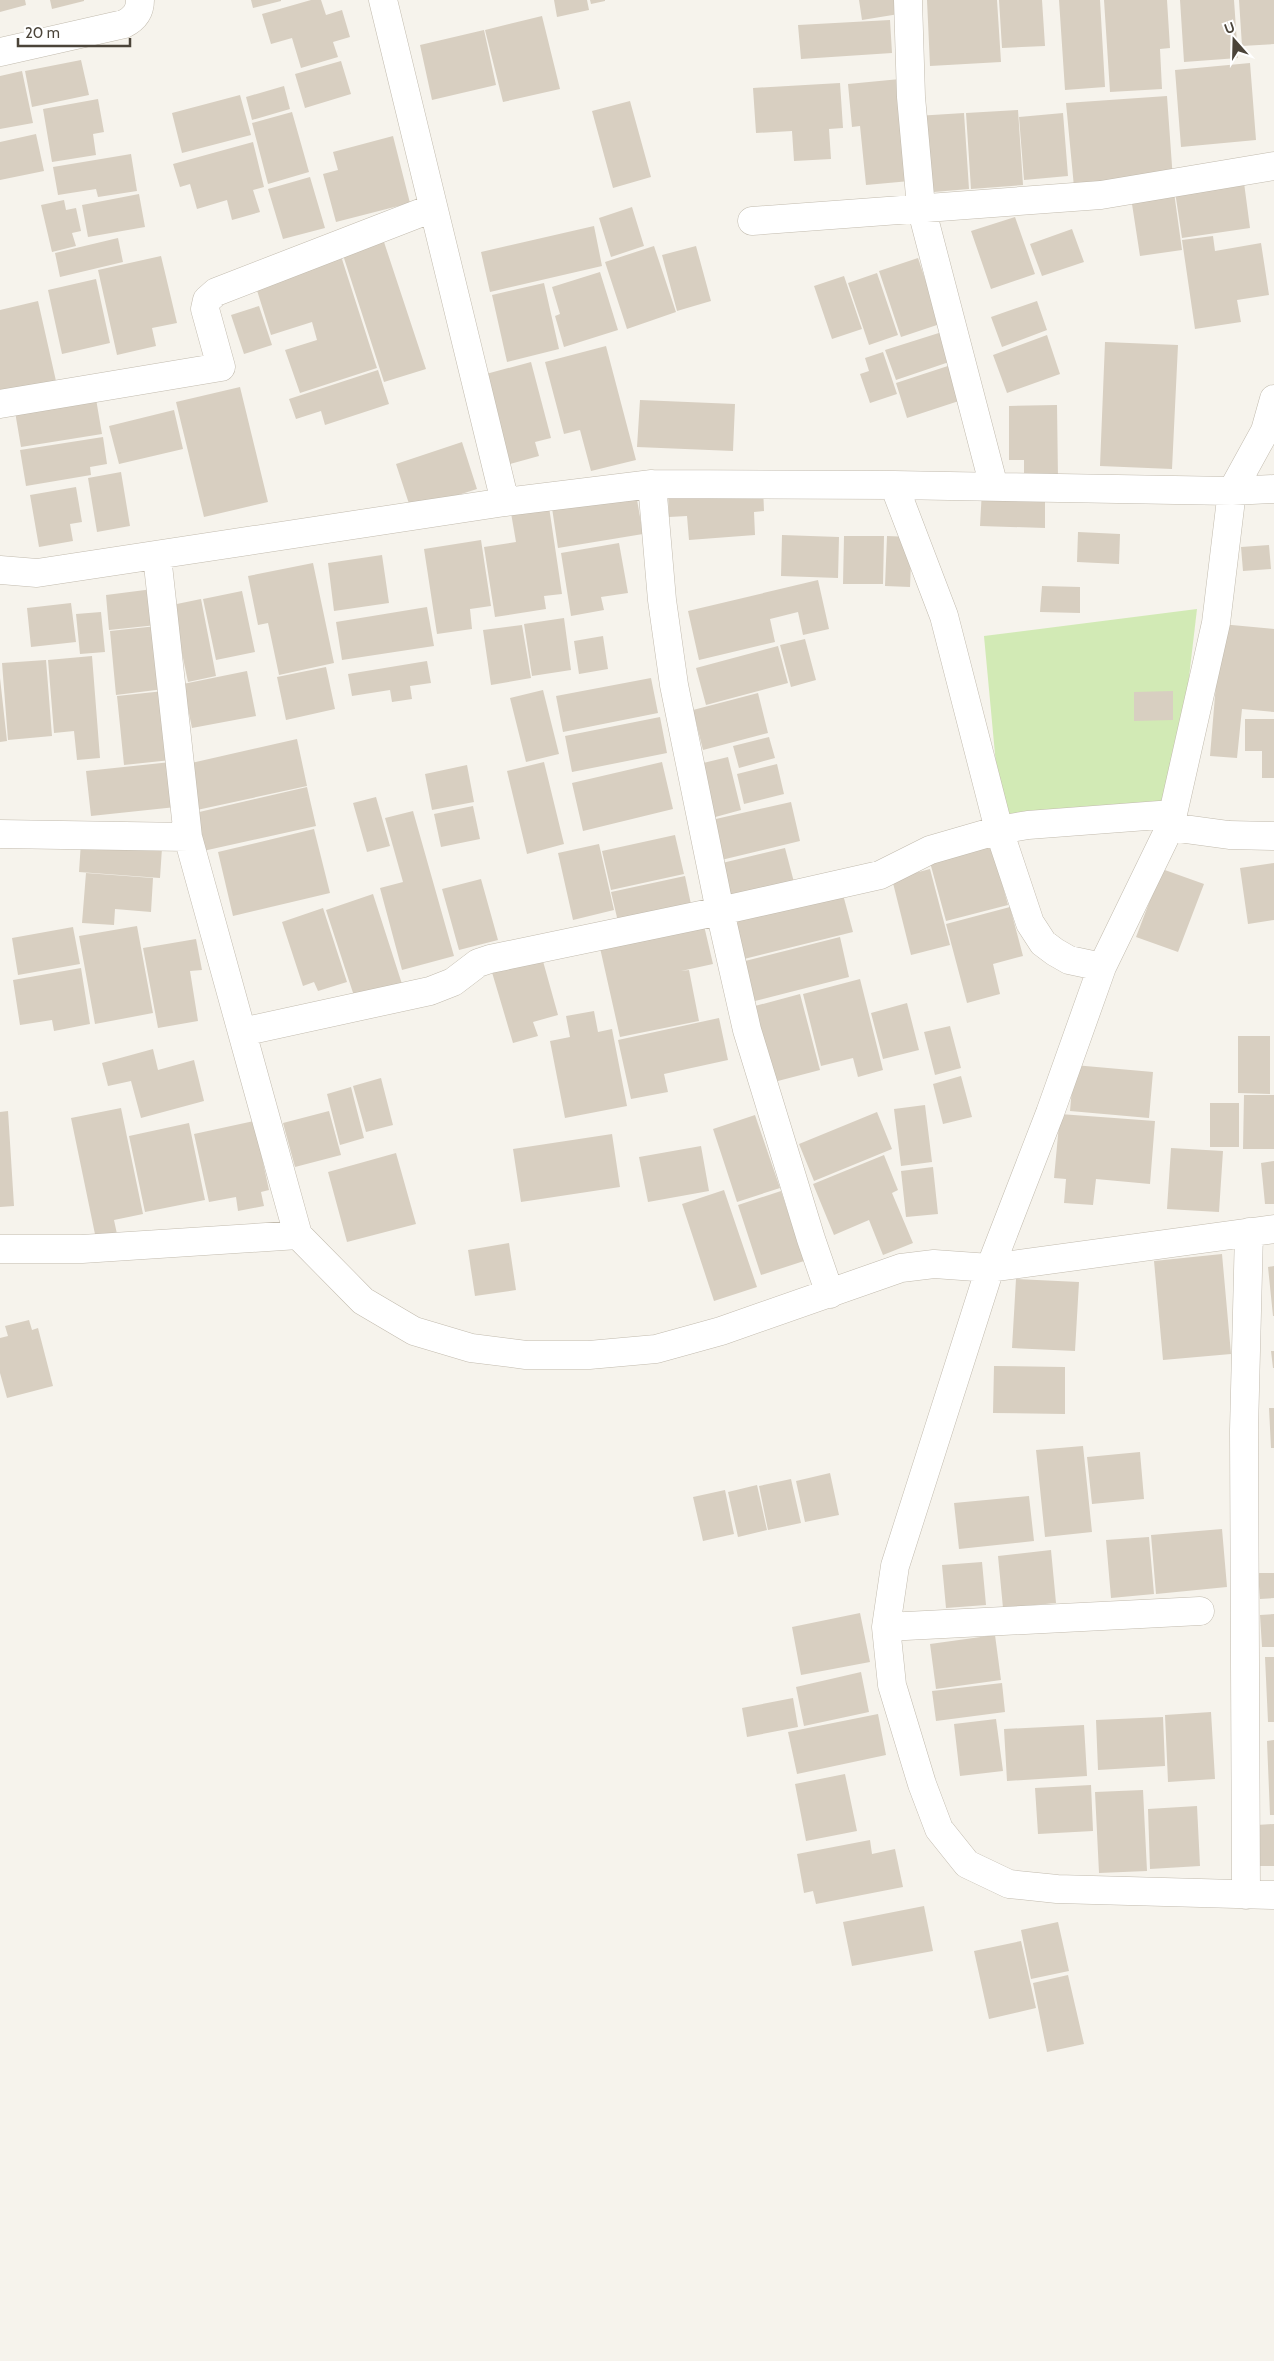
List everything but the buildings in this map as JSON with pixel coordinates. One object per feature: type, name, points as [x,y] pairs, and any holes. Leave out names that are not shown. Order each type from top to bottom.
[{"type":"street","points":[[0,52],[124,24],[134,19],[140,6],[140,0]]},
{"type":"street","points":[[383,0],[505,502]]},
{"type":"street","points":[[908,0],[911,97],[921,207],[994,488]]},
{"type":"street","points":[[752,220],[1101,195],[1274,166]]},
{"type":"street","points":[[0,404],[221,367],[205,309],[207,300],[216,292],[433,208]]},
{"type":"street","points":[[1274,399],[1265,432],[1232,492],[1216,623],[1172,821],[1102,966],[1050,1113],[990,1268],[896,1566],[886,1627],[892,1685],[922,1784],[939,1829],[967,1864],[1009,1884],[1057,1889],[1274,1895]]},
{"type":"street","points":[[652,484],[662,600],[674,685],[720,911],[747,1030],[808,1230],[830,1294]]},
{"type":"street","points":[[0,570],[37,573],[505,502],[652,484],[894,485],[1232,492],[1274,489]]},
{"type":"street","points":[[894,485],[944,616],[999,830],[1030,923],[1043,943],[1055,952],[1070,960],[1102,966]]},
{"type":"street","points":[[157,556],[188,837],[298,1235],[363,1301],[414,1331],[471,1348],[526,1355],[589,1355],[656,1349],[721,1331],[901,1268],[934,1264],[990,1268],[1261,1230],[1244,1430],[1246,1895]]},
{"type":"street","points":[[242,1032],[430,991],[453,982],[478,964],[490,959],[720,911],[880,875],[930,850],[999,830],[1028,825],[1172,821],[1229,835],[1274,836]]},
{"type":"street","points":[[0,834],[188,837]]},
{"type":"street","points":[[0,1249],[82,1249],[298,1235]]},
{"type":"street","points":[[886,1627],[1200,1611]]},
{"type":"green space","points":[[1197,609],[1174,805],[1001,818],[984,636]]}]
